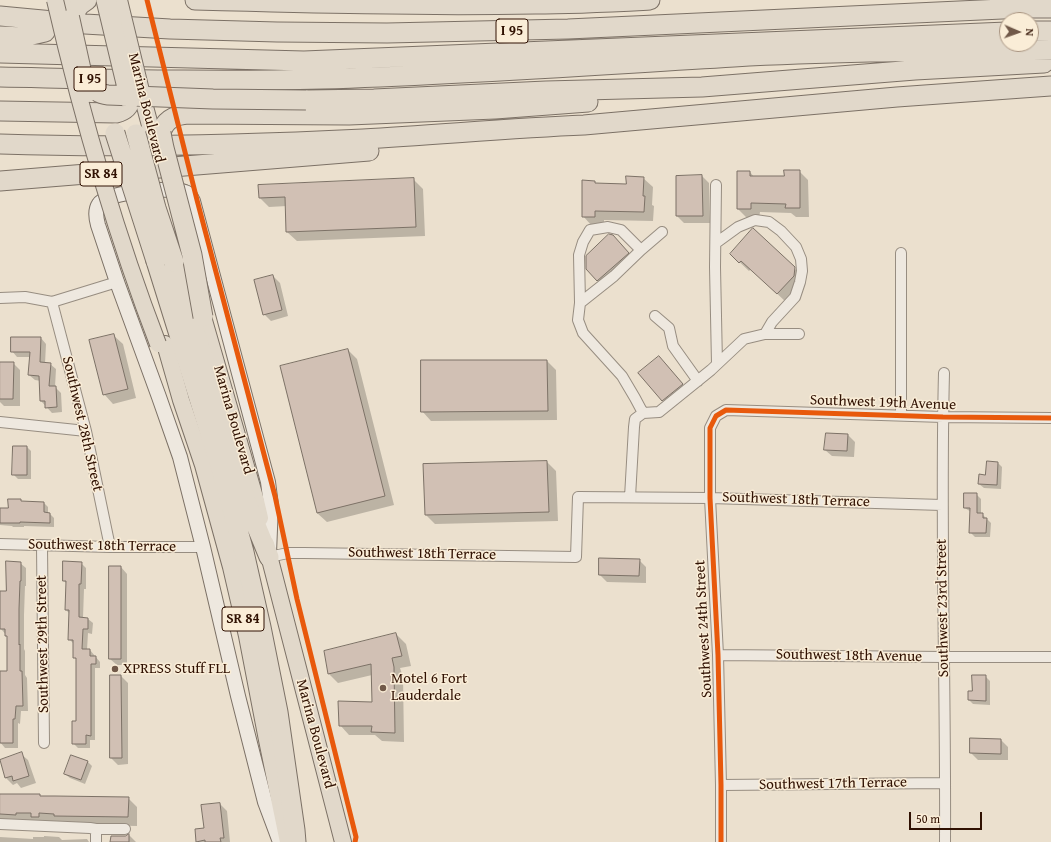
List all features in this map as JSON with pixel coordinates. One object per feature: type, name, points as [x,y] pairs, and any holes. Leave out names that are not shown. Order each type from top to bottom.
[{"type":"highway","points":[[69,9],[80,5],[87,0]]},
{"type":"highway","points":[[106,0],[136,99],[132,119],[150,133],[164,148],[192,255],[203,317]]},
{"type":"highway","points":[[195,0],[353,4],[530,4],[650,0]]},
{"type":"highway","points":[[948,0],[1024,8]]},
{"type":"highway","name":"I 95","points":[[0,16],[85,24],[170,29],[401,33],[560,29],[1051,8]]},
{"type":"highway","points":[[0,28],[45,32],[314,44],[520,40],[1018,16],[1051,17]]},
{"type":"highway","points":[[1039,31],[1051,31]]},
{"type":"highway","points":[[0,36],[23,38],[45,32]]},
{"type":"highway","points":[[0,54],[304,60],[999,32]]},
{"type":"highway","points":[[0,44],[20,45],[46,55]]},
{"type":"highway","name":"I 95","points":[[0,77],[144,80],[325,79],[442,74],[758,56],[886,52],[1051,56]]},
{"type":"highway","points":[[86,81],[97,92],[108,95],[306,100],[702,87],[977,66],[1051,56]]},
{"type":"highway","points":[[0,144],[125,146],[259,143],[378,138],[532,127],[584,125],[903,97],[1051,86]]},
{"type":"highway","points":[[150,133],[164,126],[170,119],[179,115],[188,114],[349,115],[488,110],[631,97],[702,87]]},
{"type":"highway","points":[[0,111],[112,113],[120,112],[126,109],[129,104],[136,99]]},
{"type":"highway","points":[[86,112],[105,121],[115,133],[165,262],[246,501],[269,557]]},
{"type":"highway","points":[[0,181],[534,138],[584,125]]},
{"type":"highway","points":[[150,133],[156,208],[165,262],[244,552],[261,627],[278,712],[296,830],[296,842]]},
{"type":"main road","name":"SR 84","points":[[55,0],[76,88],[102,180],[134,278],[161,344],[203,465],[231,567],[247,636],[288,842]]},
{"type":"main road","name":"Marina Boulevard","points":[[119,0],[136,99]]},
{"type":"main road","points":[[69,9],[89,97],[161,344]]},
{"type":"main road","points":[[269,557],[271,505],[268,482],[195,204],[187,192],[179,190],[141,191],[103,199],[99,203],[96,210],[96,218],[117,282],[160,396],[175,442],[203,547],[238,696],[264,795],[280,842]]},
{"type":"main road","name":"Marina Boulevard","points":[[203,317],[256,501],[269,557],[343,842]]},
{"type":"street","points":[[716,185],[717,364]]},
{"type":"street","points":[[716,243],[738,227],[754,220],[769,222],[781,231],[796,247],[801,259],[802,270],[795,297],[772,322],[765,334]]},
{"type":"street","points":[[641,250],[621,230],[608,227],[590,230],[583,242],[579,256],[580,304],[578,320],[583,333],[622,376],[643,413]]},
{"type":"street","points":[[580,304],[614,276],[662,232]]},
{"type":"street","points":[[901,253],[901,415]]},
{"type":"street","points":[[0,298],[25,297],[52,302],[117,282]]},
{"type":"street","name":"Southwest 28th Street","points":[[52,302],[86,431],[110,547]]},
{"type":"street","points":[[655,316],[669,328],[673,346],[698,381]]},
{"type":"street","points":[[630,497],[635,419],[643,413],[658,412],[698,381],[744,339],[765,334],[799,334]]},
{"type":"street","name":"Southwest 23rd Street","points":[[944,374],[942,505],[945,842]]},
{"type":"street","name":"Southwest 19th Avenue","points":[[716,416],[726,410],[943,417],[1051,418]]},
{"type":"street","name":"Southwest 24th Street","points":[[716,416],[710,428],[710,498],[718,655],[721,842]]},
{"type":"street","points":[[0,422],[86,431]]},
{"type":"street","name":"Southwest 18th Terrace","points":[[269,557],[288,553],[576,557],[578,497],[710,498],[942,505]]},
{"type":"street","name":"Southwest 18th Terrace","points":[[0,544],[42,546],[203,547]]},
{"type":"street","name":"Southwest 29th Street","points":[[42,546],[44,744]]},
{"type":"street","name":"Southwest 18th Avenue","points":[[718,655],[1051,657]]},
{"type":"street","name":"Southwest 17th Terrace","points":[[721,785],[945,783]]},
{"type":"street","points":[[0,824],[124,829]]},
{"type":"street","points":[[96,829],[96,842]]},
{"type":"building","points":[[784,170],[800,170],[800,208],[785,208],[786,204],[751,203],[751,209],[737,209],[737,171],[750,171],[750,176],[784,176]]},
{"type":"building","points":[[702,175],[703,216],[676,216],[676,176]]},
{"type":"building","points":[[626,176],[644,177],[644,212],[595,211],[595,217],[582,217],[582,180],[595,181],[595,183],[626,184]]},
{"type":"building","points":[[414,178],[416,227],[286,232],[285,197],[259,198],[258,185]]},
{"type":"building","points":[[753,228],[795,267],[794,276],[777,294],[741,261],[739,263],[730,254]]},
{"type":"building","points":[[609,234],[613,235],[629,253],[597,281],[586,269],[586,256]]},
{"type":"building","points":[[273,275],[282,310],[263,315],[254,280]]},
{"type":"building","points":[[114,334],[128,389],[103,395],[89,340]]},
{"type":"building","points":[[11,337],[41,337],[40,362],[51,363],[49,386],[56,386],[57,407],[45,408],[45,401],[40,401],[39,376],[28,375],[30,352],[11,352]]},
{"type":"building","points":[[348,349],[385,496],[317,513],[280,366]]},
{"type":"building","points":[[659,356],[683,384],[662,401],[638,373]]},
{"type":"building","points":[[421,360],[547,360],[548,411],[421,412]]},
{"type":"building","points":[[0,362],[14,362],[13,399],[0,399]]},
{"type":"building","points":[[826,433],[848,434],[847,451],[824,450]]},
{"type":"building","points":[[13,446],[27,446],[27,475],[12,475]]},
{"type":"building","points":[[547,461],[549,512],[425,515],[423,464]]},
{"type":"building","points":[[987,461],[998,462],[997,485],[978,484],[979,474],[985,475]]},
{"type":"building","points":[[964,493],[977,493],[977,513],[983,513],[983,518],[987,518],[986,533],[969,533],[970,508],[964,508]]},
{"type":"building","points":[[8,499],[44,502],[44,512],[50,513],[50,523],[0,523],[0,508],[8,508]]},
{"type":"building","points":[[599,558],[640,559],[639,576],[599,575]]},
{"type":"building","points":[[6,561],[21,562],[19,645],[20,644],[20,671],[22,671],[23,706],[16,706],[15,719],[13,719],[13,743],[0,743],[0,671],[7,671],[7,636],[5,636],[5,629],[0,629],[0,591],[6,591]]},
{"type":"building","points":[[63,561],[82,562],[81,584],[79,584],[79,617],[88,618],[88,629],[83,629],[82,649],[90,649],[90,656],[96,656],[96,664],[91,664],[91,736],[86,735],[86,744],[72,744],[72,721],[76,721],[76,658],[73,658],[73,640],[68,640],[69,610],[65,610],[66,581],[63,581]]},
{"type":"building","points":[[109,566],[121,566],[121,659],[109,659]]},
{"type":"building","name":"Motel 6 Fort Lauderdale","points":[[396,633],[402,656],[392,658],[394,667],[395,733],[371,732],[372,726],[339,726],[338,701],[372,702],[371,664],[328,674],[324,651]]},
{"type":"building","points":[[110,675],[121,675],[122,758],[110,758]]},
{"type":"building","points":[[972,675],[986,675],[986,701],[968,700],[968,691],[972,691]]},
{"type":"building","points":[[970,738],[1001,739],[1001,754],[970,753]]},
{"type":"building","points":[[22,752],[29,776],[13,781],[12,776],[5,778],[0,760]]},
{"type":"building","points":[[71,755],[88,761],[81,780],[64,774]]},
{"type":"building","points":[[0,794],[129,797],[128,817],[54,816],[54,814],[39,813],[39,817],[31,817],[31,813],[16,813],[16,815],[0,814]]},
{"type":"building","points":[[220,803],[224,838],[220,838],[221,842],[205,842],[205,840],[196,842],[195,829],[204,828],[201,805]]},
{"type":"building","points":[[129,834],[129,842],[110,842],[111,836],[125,836]]},
{"type":"cycle path","points":[[147,0],[197,200],[275,496],[297,599],[356,837],[355,842]]},
{"type":"cycle path","points":[[721,842],[718,655],[710,498],[710,428],[716,416],[726,410],[943,417],[1051,418]]},
{"type":"place","name":"XPRESS Stuff FLL","points":[[115,669]]},
{"type":"place","name":"Motel 6 Fort Lauderdale","points":[[383,688]]}]
